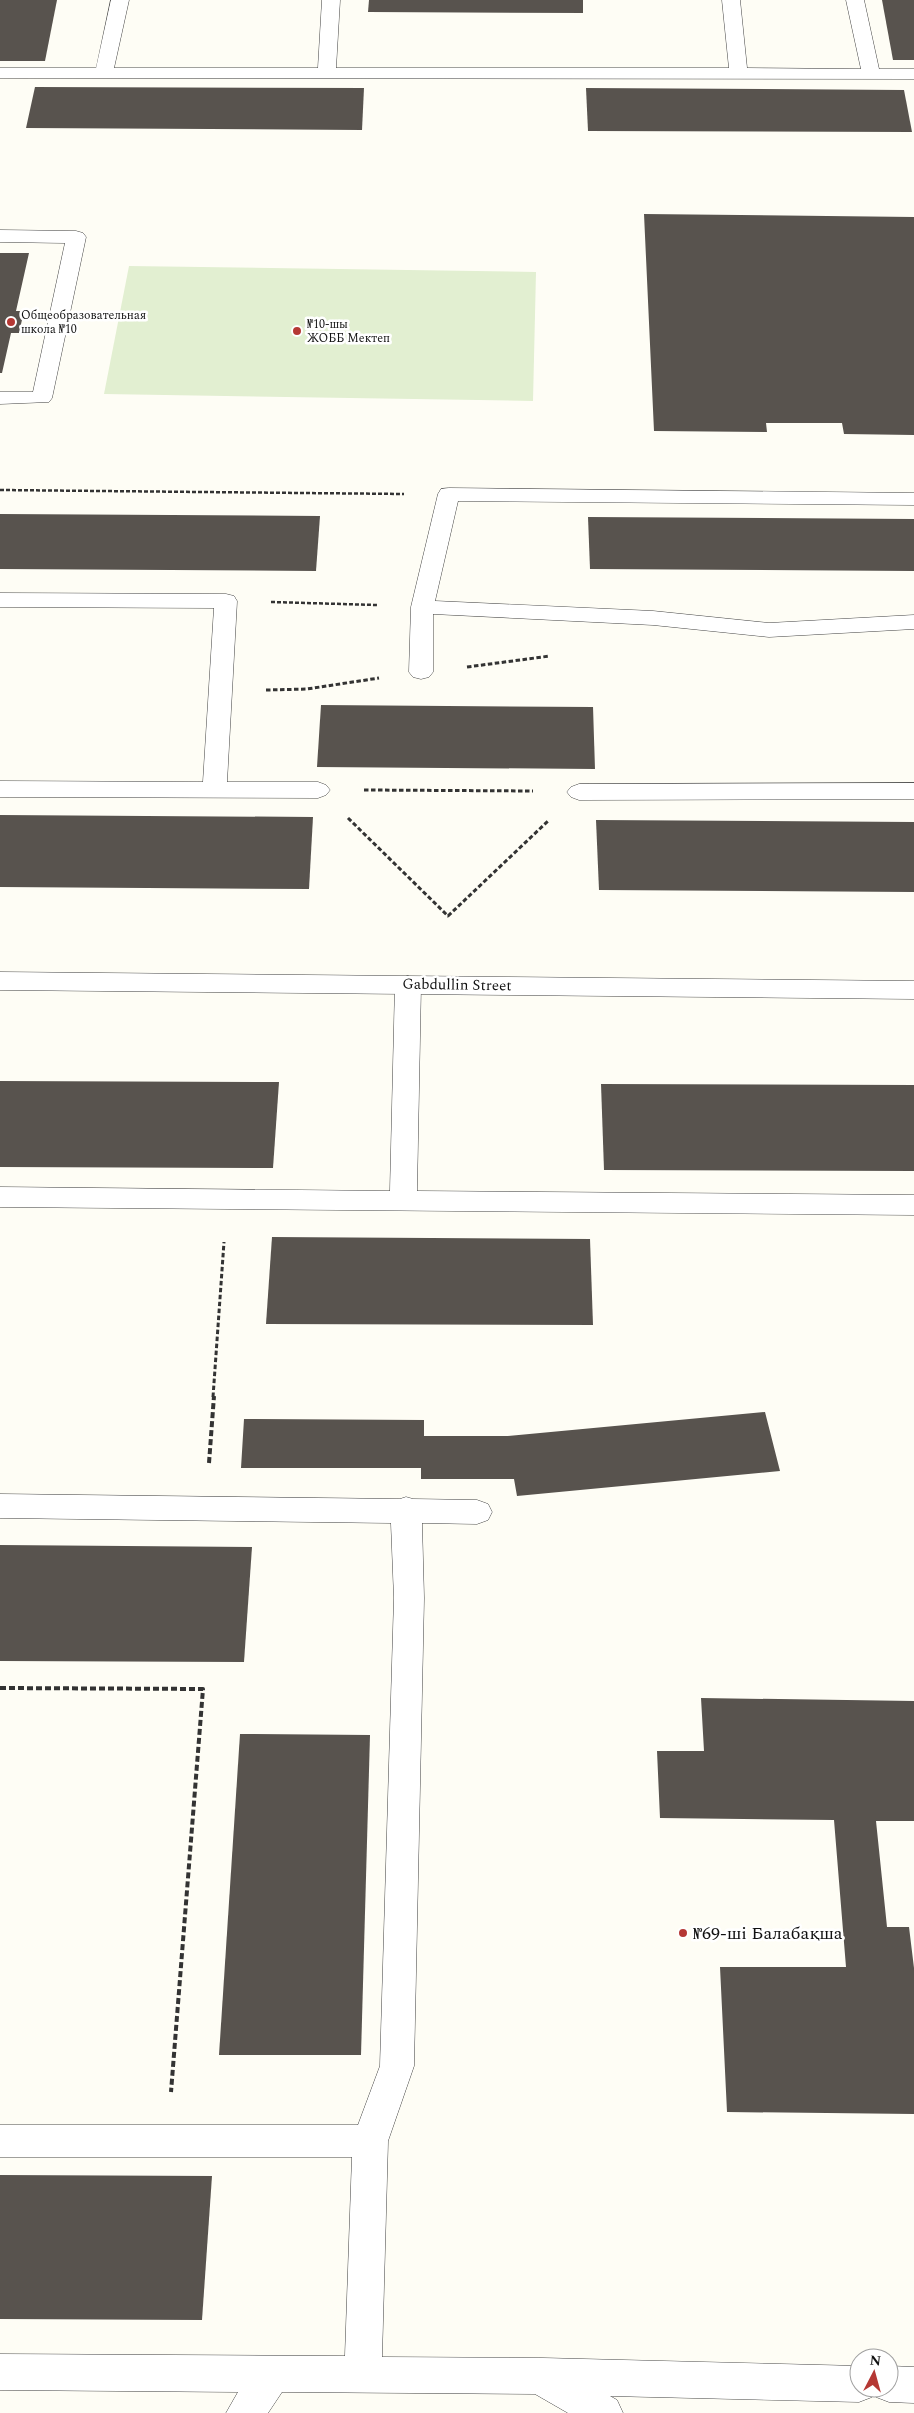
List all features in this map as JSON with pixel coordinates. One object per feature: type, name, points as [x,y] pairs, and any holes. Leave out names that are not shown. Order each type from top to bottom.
[{"type":"street","points":[[104,73],[120,0]]},
{"type":"street","points":[[327,73],[331,0]]},
{"type":"street","points":[[731,0],[738,73]]},
{"type":"street","points":[[855,0],[871,74]]},
{"type":"street","points":[[0,73],[914,74]]},
{"type":"street","points":[[0,236],[76,237],[42,398],[0,398]]},
{"type":"street","points":[[421,672],[422,607],[449,494],[914,499]]},
{"type":"street","points":[[0,600],[226,601],[215,790]]},
{"type":"street","points":[[422,607],[653,618],[769,630],[914,622]]},
{"type":"street","points":[[0,789],[318,790]]},
{"type":"street","points":[[579,792],[914,791]]},
{"type":"street","name":"Gabdullin Street","points":[[0,981],[914,990]]},
{"type":"street","points":[[403,1201],[408,985]]},
{"type":"street","points":[[0,1197],[914,1205]]},
{"type":"street","points":[[0,1506],[406,1509],[477,1512]]},
{"type":"street","points":[[363,2374],[370,2141],[397,2066],[408,1598],[406,1509]]},
{"type":"street","points":[[0,2141],[370,2141]]},
{"type":"street","points":[[0,2372],[540,2376],[849,2384]]},
{"type":"street","points":[[245,2413],[272,2374]]},
{"type":"street","points":[[540,2376],[604,2413]]},
{"type":"street","points":[[899,2384],[914,2385]]},
{"type":"path","points":[[0,490],[449,494]]},
{"type":"path","points":[[226,601],[422,607]]},
{"type":"path","points":[[220,691],[307,689],[421,672],[557,656]]},
{"type":"path","points":[[318,790],[448,916],[579,792]]},
{"type":"path","points":[[318,790],[579,792]]},
{"type":"path","points":[[206,1508],[226,1199]]},
{"type":"path","points":[[0,1688],[203,1689],[167,2141]]},
{"type":"green space","points":[[129,266],[536,272],[533,401],[104,394]]},
{"type":"building","points":[[0,0],[57,0],[45,61],[0,61]]},
{"type":"building","points":[[369,0],[583,0],[583,13],[368,12]]},
{"type":"building","points":[[882,0],[914,0],[914,60],[893,60]]},
{"type":"building","points":[[35,87],[364,88],[362,130],[26,128]]},
{"type":"building","points":[[586,88],[904,90],[912,132],[588,131]]},
{"type":"building","points":[[644,214],[914,217],[914,435],[844,434],[842,423],[766,423],[767,432],[654,431]]},
{"type":"building","name":"Общеобразовательная школа №10","points":[[0,253],[29,253],[16,311],[24,311],[19,333],[11,333],[2,373],[0,373]]},
{"type":"building","points":[[0,514],[320,516],[316,571],[0,569]]},
{"type":"building","points":[[588,517],[914,519],[914,571],[590,569]]},
{"type":"building","points":[[321,705],[593,707],[595,769],[317,767]]},
{"type":"building","points":[[0,815],[313,817],[309,889],[0,887]]},
{"type":"building","points":[[596,820],[914,822],[914,892],[599,890]]},
{"type":"building","points":[[0,1081],[279,1082],[273,1168],[0,1167]]},
{"type":"building","points":[[601,1084],[914,1085],[914,1171],[604,1170]]},
{"type":"building","points":[[272,1237],[590,1239],[593,1325],[266,1324]]},
{"type":"building","points":[[765,1412],[780,1471],[517,1496],[514,1479],[421,1479],[421,1468],[241,1468],[244,1419],[424,1420],[424,1436],[508,1436]]},
{"type":"building","points":[[0,1545],[252,1547],[244,1662],[0,1661]]},
{"type":"building","points":[[701,1698],[914,1701],[914,1821],[876,1821],[887,1927],[909,1927],[914,1968],[914,2114],[727,2112],[720,1967],[846,1967],[834,1820],[660,1818],[657,1751],[704,1751]]},
{"type":"building","points":[[240,1734],[370,1735],[361,2055],[219,2055]]},
{"type":"building","points":[[0,2175],[212,2176],[202,2320],[0,2319]]},
{"type":"place","name":"Общеобразовательная школа №10","points":[[11,322]]},
{"type":"place","name":"№10-шы ЖОББ Мектеп","points":[[297,331]]},
{"type":"place","name":"№69-ші Балабақша","points":[[683,1933]]}]
